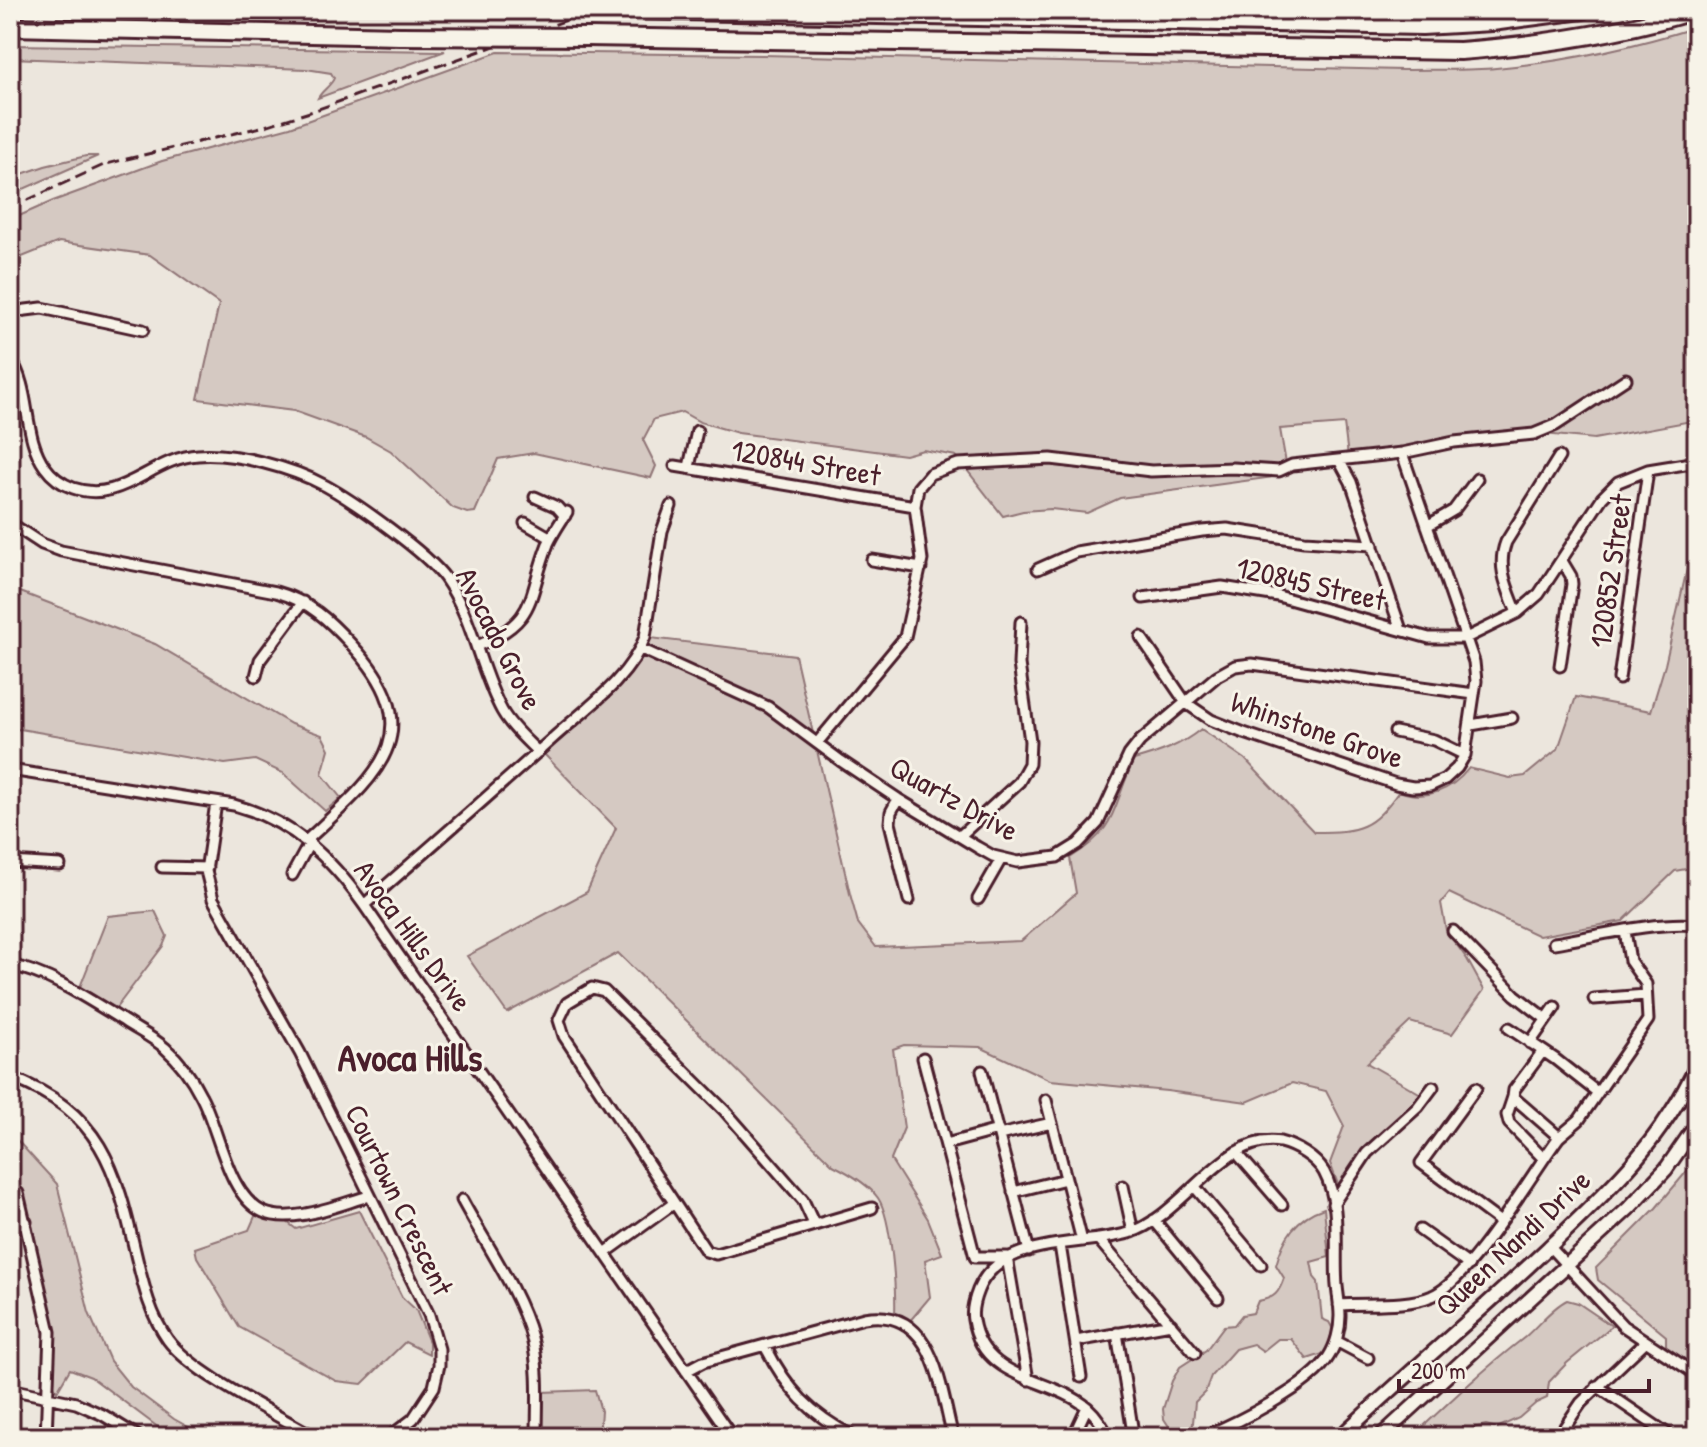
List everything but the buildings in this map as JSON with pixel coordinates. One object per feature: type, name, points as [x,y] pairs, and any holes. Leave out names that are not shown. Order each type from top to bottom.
[{"type":"highway","points":[[632,10],[1422,26],[1521,19],[1582,10]]},
{"type":"highway","points":[[1521,19],[1552,10]]},
{"type":"highway","points":[[10,27],[400,36],[1460,51],[1563,40],[1696,12]]},
{"type":"main road","name":"Queen Nandi Drive","points":[[1340,1437],[1636,1162],[1682,1097],[1697,1065]]},
{"type":"main road","name":"Queen Nandi Drive","points":[[1380,1437],[1646,1190],[1666,1169],[1697,1124]]},
{"type":"street","points":[[10,317],[18,311],[42,308],[143,330]]},
{"type":"street","name":"Avocado Grove","points":[[10,358],[22,384],[37,454],[60,482],[82,491],[108,492],[126,486],[163,464],[198,455],[277,465],[300,473],[343,497],[419,552],[437,569],[453,592],[502,712],[538,752]]},
{"type":"street","points":[[817,743],[905,637],[921,568],[922,549],[915,506],[918,488],[930,474],[958,464],[1051,459],[1151,471],[1233,468],[1279,471],[1292,465],[1534,434],[1556,425],[1626,379]]},
{"type":"street","name":"120844 Street","points":[[689,467],[697,431]]},
{"type":"street","points":[[1395,732],[1434,740],[1465,755],[1476,671],[1402,453]]},
{"type":"street","points":[[1517,613],[1501,567],[1501,555],[1559,457]]},
{"type":"street","points":[[1339,460],[1351,482],[1401,630]]},
{"type":"street","points":[[1466,638],[1517,613],[1539,594],[1609,490],[1629,475],[1697,462]]},
{"type":"street","name":"120844 Street","points":[[675,466],[915,506]]},
{"type":"street","name":"120852 Street","points":[[1619,679],[1648,470]]},
{"type":"street","points":[[1427,526],[1454,510],[1477,479]]},
{"type":"street","points":[[477,646],[504,633],[526,611],[551,538],[566,514],[535,497]]},
{"type":"street","points":[[364,905],[613,684],[641,649],[662,531],[671,506]]},
{"type":"street","points":[[10,523],[42,544],[61,551],[276,592],[303,602],[326,618],[376,672],[389,703],[389,744],[375,774],[308,841],[292,875]]},
{"type":"street","points":[[525,523],[551,538]]},
{"type":"street","points":[[1038,569],[1076,552],[1102,546],[1227,529],[1304,541],[1373,545]]},
{"type":"street","points":[[872,560],[921,568]]},
{"type":"street","points":[[1560,666],[1572,584],[1562,561]]},
{"type":"street","name":"120845 Street","points":[[1143,598],[1209,586],[1222,587],[1278,596],[1440,640],[1466,638]]},
{"type":"street","points":[[256,676],[260,660],[303,602]]},
{"type":"street","points":[[960,836],[1019,782],[1029,764],[1030,741],[1019,664],[1021,622]]},
{"type":"street","points":[[1141,637],[1186,703]]},
{"type":"street","name":"Quartz Drive","points":[[641,649],[768,707],[898,799],[1001,859],[1018,862],[1057,857],[1078,844],[1098,823],[1134,749],[1226,670],[1252,664],[1474,694]]},
{"type":"street","name":"Whinstone Grove","points":[[1186,703],[1225,727],[1406,786],[1422,787],[1438,783],[1457,768],[1465,755]]},
{"type":"street","points":[[1471,725],[1512,718]]},
{"type":"street","name":"Avoca Hills Drive","points":[[10,770],[255,811],[308,841],[348,881],[732,1437]]},
{"type":"street","points":[[898,799],[891,812],[890,823],[909,900]]},
{"type":"street","name":"Courtown Crescent","points":[[216,803],[207,868],[208,884],[219,912],[300,1053],[424,1305],[439,1349],[439,1365],[430,1396],[413,1419],[389,1437]]},
{"type":"street","points":[[978,899],[1001,859]]},
{"type":"street","points":[[10,862],[60,865]]},
{"type":"street","points":[[162,867],[207,868]]},
{"type":"street","points":[[1554,943],[1625,931],[1697,925]]},
{"type":"street","points":[[1453,931],[1515,995],[1546,1019]]},
{"type":"street","points":[[1339,1305],[1425,1299],[1448,1286],[1469,1265],[1543,1158],[1574,1124],[1646,1023],[1646,984],[1630,961],[1625,931]]},
{"type":"street","points":[[10,965],[30,969],[70,988],[163,1046],[178,1060],[205,1103],[243,1195],[262,1211],[288,1217],[369,1196]]},
{"type":"street","points":[[814,1224],[803,1200],[725,1111],[604,991],[588,989],[567,1003],[559,1016],[559,1025],[703,1248],[712,1254],[872,1208]]},
{"type":"street","points":[[1594,999],[1646,995]]},
{"type":"street","points":[[1530,1043],[1555,1007]]},
{"type":"street","points":[[1509,1028],[1597,1092]]},
{"type":"street","points":[[1543,1051],[1514,1090],[1507,1119],[1543,1158]]},
{"type":"street","points":[[923,1058],[975,1257],[1007,1257],[1133,1232],[1154,1220],[1236,1152],[1260,1142],[1293,1147],[1319,1165],[1328,1181],[1333,1204],[1339,1305],[1336,1341],[1323,1365],[1306,1381],[1218,1434],[1203,1437]]},
{"type":"street","points":[[982,1071],[1029,1251]]},
{"type":"street","points":[[10,1077],[55,1098],[80,1121],[111,1163],[148,1298],[161,1328],[176,1349],[200,1369],[315,1437]]},
{"type":"street","points":[[1333,1204],[1367,1153],[1418,1107],[1433,1087]]},
{"type":"street","points":[[1476,1088],[1421,1163],[1499,1221]]},
{"type":"street","points":[[1513,1097],[1559,1137]]},
{"type":"street","points":[[1046,1100],[1082,1241]]},
{"type":"street","points":[[946,1144],[1052,1123]]},
{"type":"street","points":[[1236,1152],[1282,1205]]},
{"type":"street","points":[[1013,1192],[1066,1179]]},
{"type":"street","points":[[1123,1186],[1133,1232]]},
{"type":"street","points":[[1195,1187],[1261,1265]]},
{"type":"street","points":[[18,1193],[50,1332],[46,1437]]},
{"type":"street","points":[[462,1200],[530,1331],[538,1384],[537,1437]]},
{"type":"street","points":[[605,1253],[673,1204]]},
{"type":"street","points":[[1154,1220],[1218,1298]]},
{"type":"street","points":[[10,1225],[26,1222]]},
{"type":"street","points":[[1420,1230],[1469,1265]]},
{"type":"street","points":[[1098,1239],[1195,1353]]},
{"type":"street","points":[[1060,1245],[1081,1377]]},
{"type":"street","points":[[1549,1246],[1605,1308],[1645,1342],[1697,1375]]},
{"type":"street","points":[[1007,1257],[1028,1380]]},
{"type":"street","points":[[1007,1257],[989,1271],[974,1304],[973,1323],[980,1340],[990,1356],[1004,1367],[1087,1407],[1108,1437]]},
{"type":"street","points":[[686,1371],[698,1364],[871,1317],[901,1322],[921,1337],[930,1351],[953,1437]]},
{"type":"street","points":[[1076,1341],[1171,1324]]},
{"type":"street","points":[[1117,1333],[1133,1433]]},
{"type":"street","points":[[1336,1341],[1368,1358]]},
{"type":"street","points":[[1558,1437],[1581,1403],[1645,1342]]},
{"type":"street","points":[[765,1346],[794,1395],[822,1418],[854,1437]]},
{"type":"street","points":[[1597,1386],[1672,1437]]},
{"type":"street","points":[[10,1389],[88,1408],[139,1437]]},
{"type":"street","points":[[1073,1437],[1087,1407]]},
{"type":"shaded area","points":[[1283,10],[1469,10],[1406,13]]},
{"type":"shaded area","points":[[1697,27],[1697,420],[1594,439],[1524,432],[1348,456],[1344,424],[1280,429],[1288,475],[1120,498],[1087,513],[1051,509],[1003,516],[956,456],[923,450],[905,455],[738,433],[700,422],[682,412],[654,419],[643,440],[656,466],[651,478],[534,453],[498,459],[475,512],[467,513],[453,508],[391,451],[366,437],[294,411],[198,399],[219,304],[150,255],[59,242],[22,257],[15,299],[10,305],[10,220],[162,161],[290,127],[498,52],[1462,70],[1572,58]]},
{"type":"shaded area","points":[[10,45],[445,51],[318,98],[333,81],[331,73],[306,69],[10,58]]},
{"type":"shaded area","points":[[86,156],[98,156],[10,195],[10,178]]},
{"type":"shaded area","points":[[1695,534],[1697,867],[1675,871],[1623,921],[1539,936],[1449,893],[1441,903],[1446,930],[1484,990],[1452,1034],[1410,1022],[1367,1063],[1421,1094],[1407,1115],[1366,1150],[1339,1187],[1330,1163],[1344,1126],[1326,1091],[1292,1083],[1247,1102],[1050,1080],[980,1047],[904,1045],[893,1049],[904,1128],[891,1160],[928,1219],[942,1254],[925,1260],[930,1297],[909,1322],[895,1316],[890,1238],[878,1198],[863,1183],[833,1165],[618,953],[507,1013],[467,956],[587,892],[616,828],[543,753],[620,685],[644,654],[651,638],[795,655],[858,923],[876,947],[1021,941],[1076,893],[1070,858],[1086,847],[1106,826],[1134,760],[1169,748],[1201,729],[1245,759],[1314,832],[1330,832],[1364,826],[1381,813],[1399,791],[1419,795],[1437,792],[1454,783],[1469,768],[1510,778],[1525,776],[1558,749],[1576,697],[1651,711],[1665,665]]},
{"type":"shaded area","points":[[10,588],[155,644],[291,724],[322,735],[329,749],[322,774],[341,798],[325,811],[283,773],[255,760],[225,764],[20,729],[10,731]]},
{"type":"shaded area","points":[[155,911],[167,936],[163,946],[116,1008],[80,987],[108,916]]},
{"type":"shaded area","points":[[10,1136],[57,1184],[89,1313],[110,1361],[131,1387],[174,1419],[206,1437],[171,1437],[91,1377],[70,1369],[57,1391],[54,1386],[55,1337],[32,1226],[18,1185],[10,1187]]},
{"type":"shaded area","points":[[1697,1159],[1697,1369],[1666,1348],[1666,1336],[1598,1280],[1596,1268],[1656,1208]]},
{"type":"shaded area","points":[[1324,1208],[1329,1257],[1311,1262],[1318,1282],[1322,1319],[1329,1322],[1333,1329],[1326,1353],[1307,1359],[1291,1339],[1278,1339],[1263,1351],[1253,1344],[1235,1349],[1211,1376],[1205,1392],[1195,1402],[1192,1433],[1183,1437],[1170,1428],[1164,1419],[1163,1409],[1180,1367],[1206,1350],[1224,1326],[1234,1325],[1242,1315],[1253,1313],[1258,1301],[1276,1294],[1284,1278],[1276,1265],[1287,1237],[1298,1223]]},
{"type":"shaded area","points":[[359,1211],[402,1297],[416,1310],[429,1342],[429,1354],[405,1342],[362,1384],[336,1381],[239,1327],[197,1257],[195,1248],[249,1230],[256,1214],[287,1222],[296,1229]]},
{"type":"shaded area","points":[[1567,1300],[1578,1303],[1612,1326],[1549,1382],[1547,1398],[1519,1418],[1497,1428],[1486,1425],[1457,1437],[1412,1437],[1550,1312]]},
{"type":"shaded area","points":[[595,1390],[601,1411],[599,1437],[540,1437],[542,1392]]},
{"type":"railway","points":[[10,208],[106,164],[265,126],[310,112],[595,10]]},
{"type":"district","name":"Avoca Hills","points":[[410,1058]]}]
